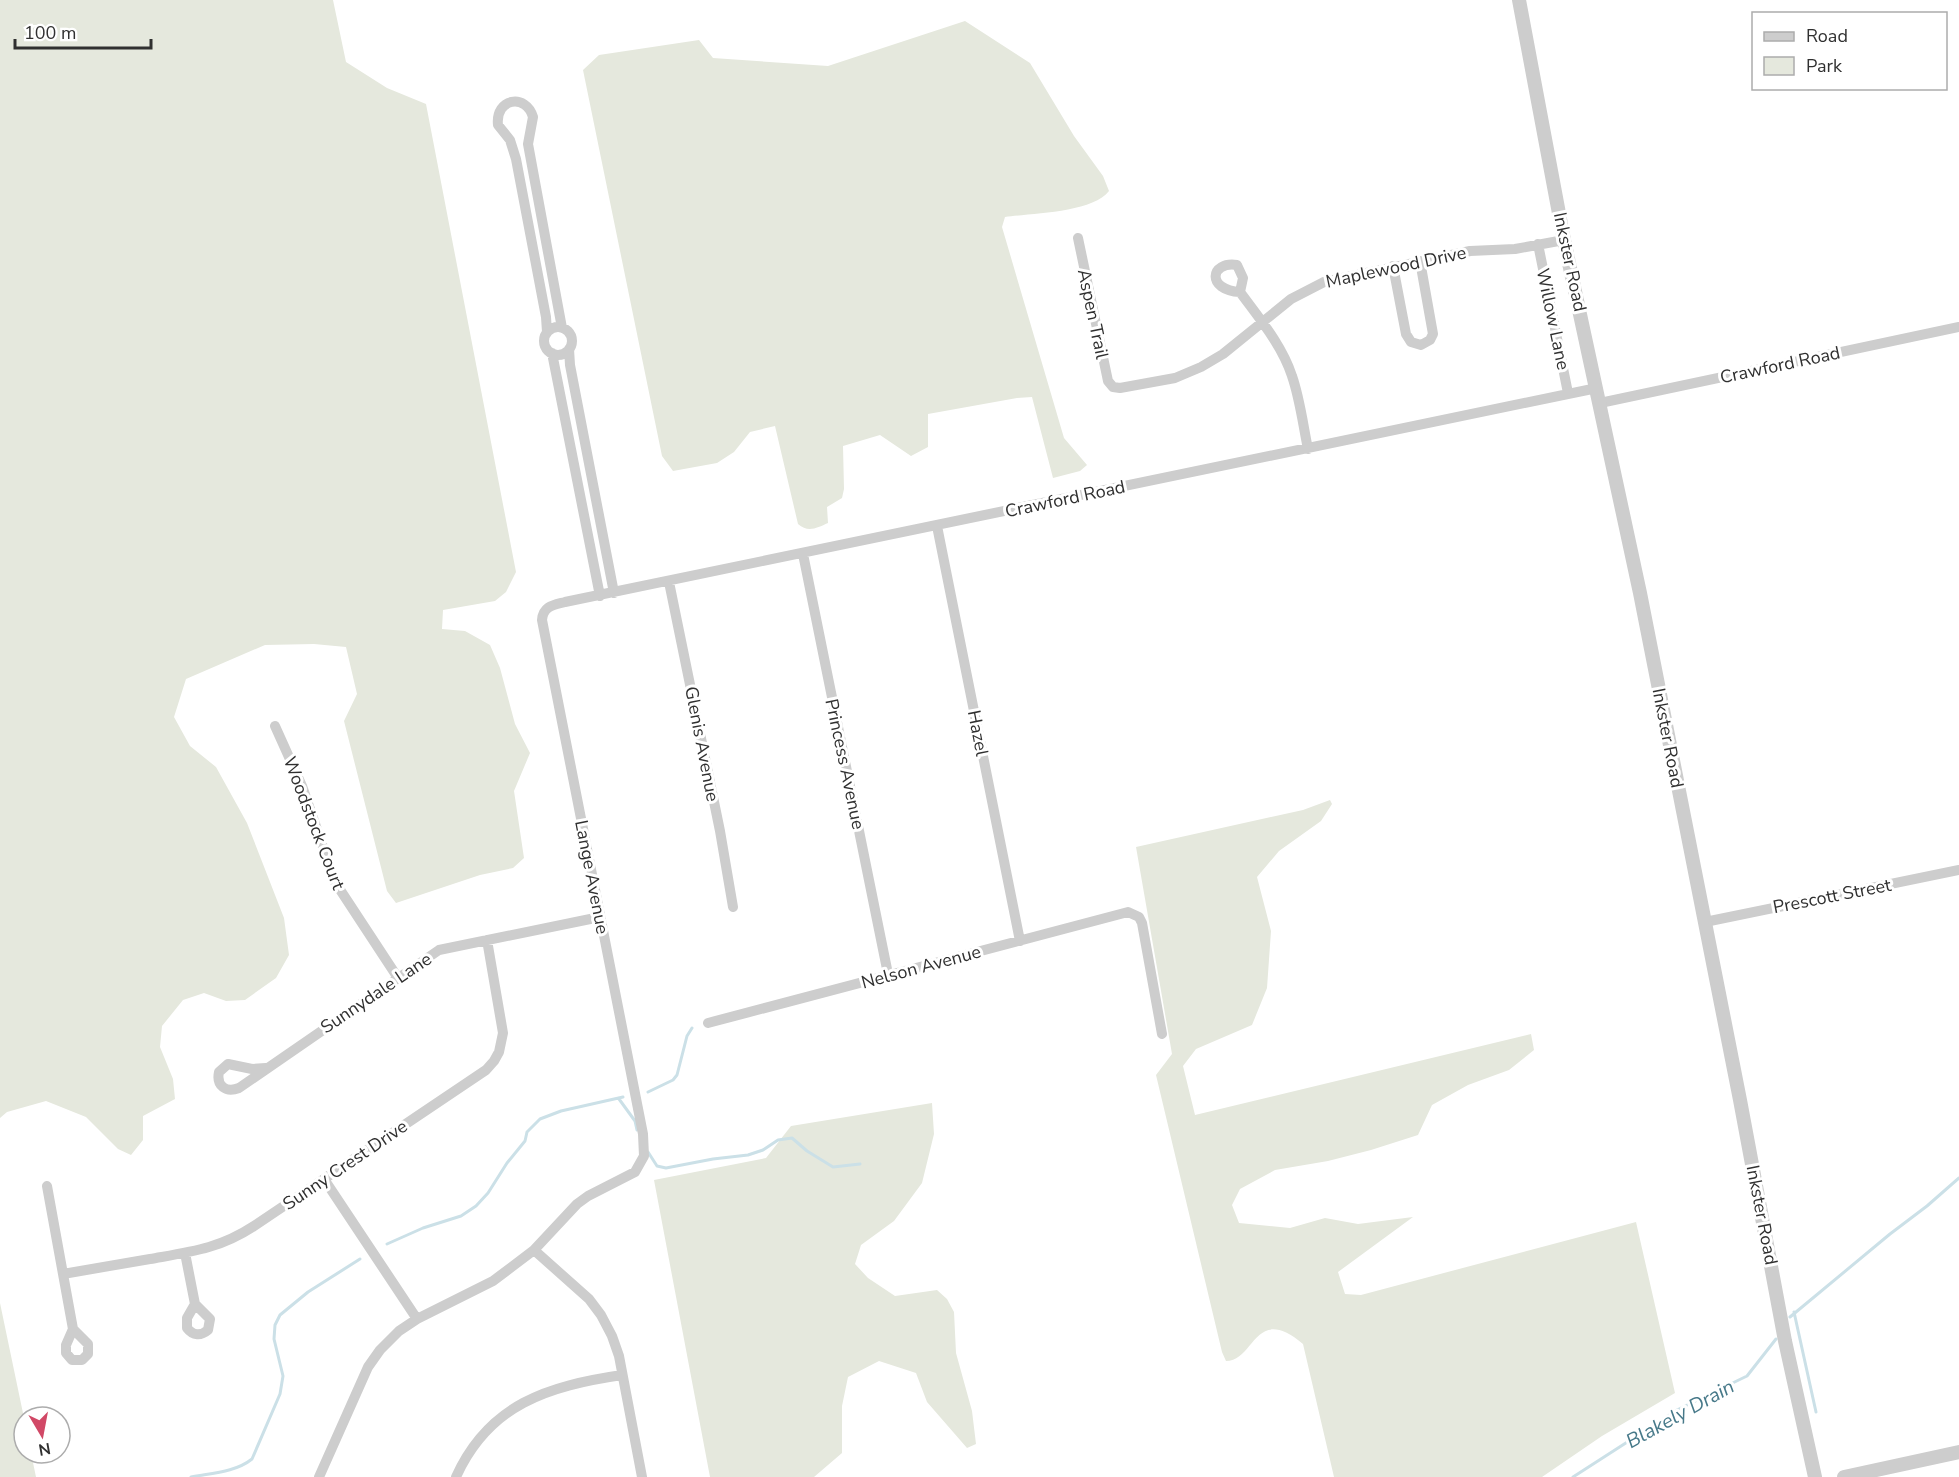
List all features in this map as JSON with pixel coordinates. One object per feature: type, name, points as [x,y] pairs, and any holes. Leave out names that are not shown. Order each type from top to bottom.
[{"type":"street","name":"Inkster Road","points":[[1519,0],[1564,240],[1597,388],[1705,922],[1785,1341],[1815,1477]]},
{"type":"street","points":[[569,350],[560,355],[552,354],[548,352],[544,342],[547,332],[516,159],[510,140],[497,121],[500,110],[504,105],[512,102],[521,103],[532,112],[533,123],[528,144],[530,156],[562,327],[572,339],[569,350],[570,365],[614,593]]},
{"type":"street","points":[[516,159],[530,156]]},
{"type":"street","points":[[532,241],[546,238]]},
{"type":"street","name":"Aspen Trail","points":[[1078,238],[1103,365],[1108,381],[1113,387]]},
{"type":"street","name":"Maplewood Drive","points":[[1113,387],[1128,388],[1190,372],[1223,354],[1291,298],[1313,286],[1336,278],[1470,251],[1515,249],[1564,240]]},
{"type":"street","name":"Willow Lane","points":[[1538,244],[1568,393]]},
{"type":"street","points":[[1393,266],[1406,334],[1412,342],[1421,345],[1430,340],[1433,334],[1420,261]]},
{"type":"street","points":[[1240,292],[1281,351],[1292,375],[1308,449]]},
{"type":"street","points":[[547,332],[562,327]]},
{"type":"street","name":"Crawford Road","points":[[1600,403],[1959,327]]},
{"type":"street","points":[[552,354],[600,596]]},
{"type":"street","name":"Crawford Road","points":[[542,620],[544,611],[552,605],[1597,388]]},
{"type":"street","points":[[575,471],[590,467]]},
{"type":"street","name":"Hazel","points":[[937,526],[1020,941]]},
{"type":"street","name":"Princess Avenue","points":[[802,554],[888,974]]},
{"type":"street","name":"Glenis Avenue","points":[[669,582],[720,831],[733,907]]},
{"type":"street","name":"Lange Avenue","points":[[319,1477],[368,1367],[380,1350],[399,1331],[417,1319],[493,1281],[534,1250],[582,1200],[635,1172],[644,1156],[643,1134],[542,620]]},
{"type":"street","name":"Woodstock Court","points":[[275,726],[302,786],[335,882],[398,978]]},
{"type":"street","name":"Prescott Street","points":[[1705,922],[1959,870]]},
{"type":"street","name":"Nelson Avenue","points":[[708,1023],[1020,941],[1120,912],[1134,914],[1142,924],[1162,1034]]},
{"type":"street","name":"Sunnydale Lane","points":[[266,1068],[440,950],[600,917]]},
{"type":"street","name":"Sunny Crest Drive","points":[[63,1274],[185,1253],[228,1241],[254,1226],[482,1073],[494,1061],[502,1042],[503,1027],[487,940]]},
{"type":"street","points":[[324,1179],[417,1319]]},
{"type":"street","points":[[47,1186],[73,1329]]},
{"type":"street","points":[[534,1250],[589,1299],[608,1329],[619,1356],[642,1477]]},
{"type":"street","points":[[185,1253],[195,1304]]},
{"type":"street","points":[[456,1477],[464,1460],[484,1432],[527,1399],[560,1387],[622,1375]]},
{"type":"street","points":[[1844,1477],[1959,1452]]},
{"type":"green space","points":[[0,0],[333,0],[346,62],[387,88],[426,104],[516,572],[506,592],[495,601],[443,610],[442,629],[465,631],[490,645],[500,668],[515,724],[530,753],[514,791],[524,858],[513,868],[480,875],[396,903],[387,891],[344,721],[357,694],[346,647],[314,644],[265,645],[186,679],[174,717],[190,746],[216,767],[247,823],[284,918],[289,955],[276,978],[245,1000],[226,1001],[204,993],[183,1000],[162,1026],[160,1047],[173,1079],[175,1099],[143,1116],[143,1140],[131,1155],[118,1149],[86,1117],[46,1101],[7,1112],[0,1118]]},
{"type":"green space","points":[[965,21],[1030,63],[1074,136],[1103,176],[1109,191],[1101,198],[1076,208],[1005,217],[1002,227],[1064,438],[1087,465],[1080,471],[1053,478],[1032,397],[928,414],[928,447],[911,456],[880,435],[843,446],[844,489],[842,498],[827,507],[828,523],[813,529],[798,524],[775,426],[750,432],[734,452],[717,463],[673,471],[662,456],[583,70],[599,55],[699,40],[713,58],[828,66]]},
{"type":"green space","points":[[1330,800],[1332,804],[1321,821],[1279,851],[1257,877],[1271,931],[1267,988],[1252,1025],[1196,1049],[1183,1066],[1195,1115],[1531,1034],[1534,1050],[1509,1070],[1468,1085],[1432,1105],[1418,1135],[1328,1161],[1275,1170],[1240,1189],[1232,1205],[1239,1223],[1290,1228],[1325,1218],[1358,1224],[1413,1217],[1338,1272],[1345,1294],[1361,1295],[1636,1222],[1675,1393],[1602,1436],[1542,1477],[1334,1477],[1303,1344],[1287,1333],[1274,1329],[1265,1331],[1257,1337],[1236,1359],[1226,1361],[1222,1352],[1156,1075],[1172,1054],[1136,847],[1303,810]]},
{"type":"green space","points":[[932,1103],[934,1134],[922,1183],[894,1221],[861,1245],[855,1264],[868,1278],[895,1296],[937,1290],[947,1299],[954,1312],[956,1353],[972,1411],[976,1444],[967,1448],[927,1402],[916,1373],[879,1361],[848,1377],[842,1406],[842,1453],[814,1477],[710,1477],[654,1180],[766,1158],[791,1126]]},
{"type":"green space","points":[[0,1303],[21,1405],[12,1405],[12,1465],[34,1465],[36,1477],[0,1477]]},
{"type":"waterway","points":[[648,1092],[673,1080],[677,1075],[687,1036],[692,1028]]},
{"type":"waterway","points":[[387,1244],[423,1228],[461,1216],[476,1206],[525,1141],[527,1132],[540,1119],[561,1111],[623,1097]]},
{"type":"waterway","points":[[619,1099],[635,1121],[637,1130]]},
{"type":"waterway","points":[[648,1152],[657,1166],[666,1168],[748,1155],[763,1150],[778,1140],[792,1138],[807,1151],[833,1167],[860,1164]]},
{"type":"waterway","name":"Blakely Drain","points":[[1790,1317],[1959,1178]]},
{"type":"waterway","points":[[191,1477],[239,1467],[252,1459],[280,1394],[283,1376],[274,1339],[275,1325],[280,1315],[308,1292],[360,1259]]},
{"type":"waterway","points":[[1794,1312],[1816,1412]]},
{"type":"waterway","name":"Blakely Drain","points":[[1573,1477],[1677,1410],[1747,1376],[1776,1339]]}]
